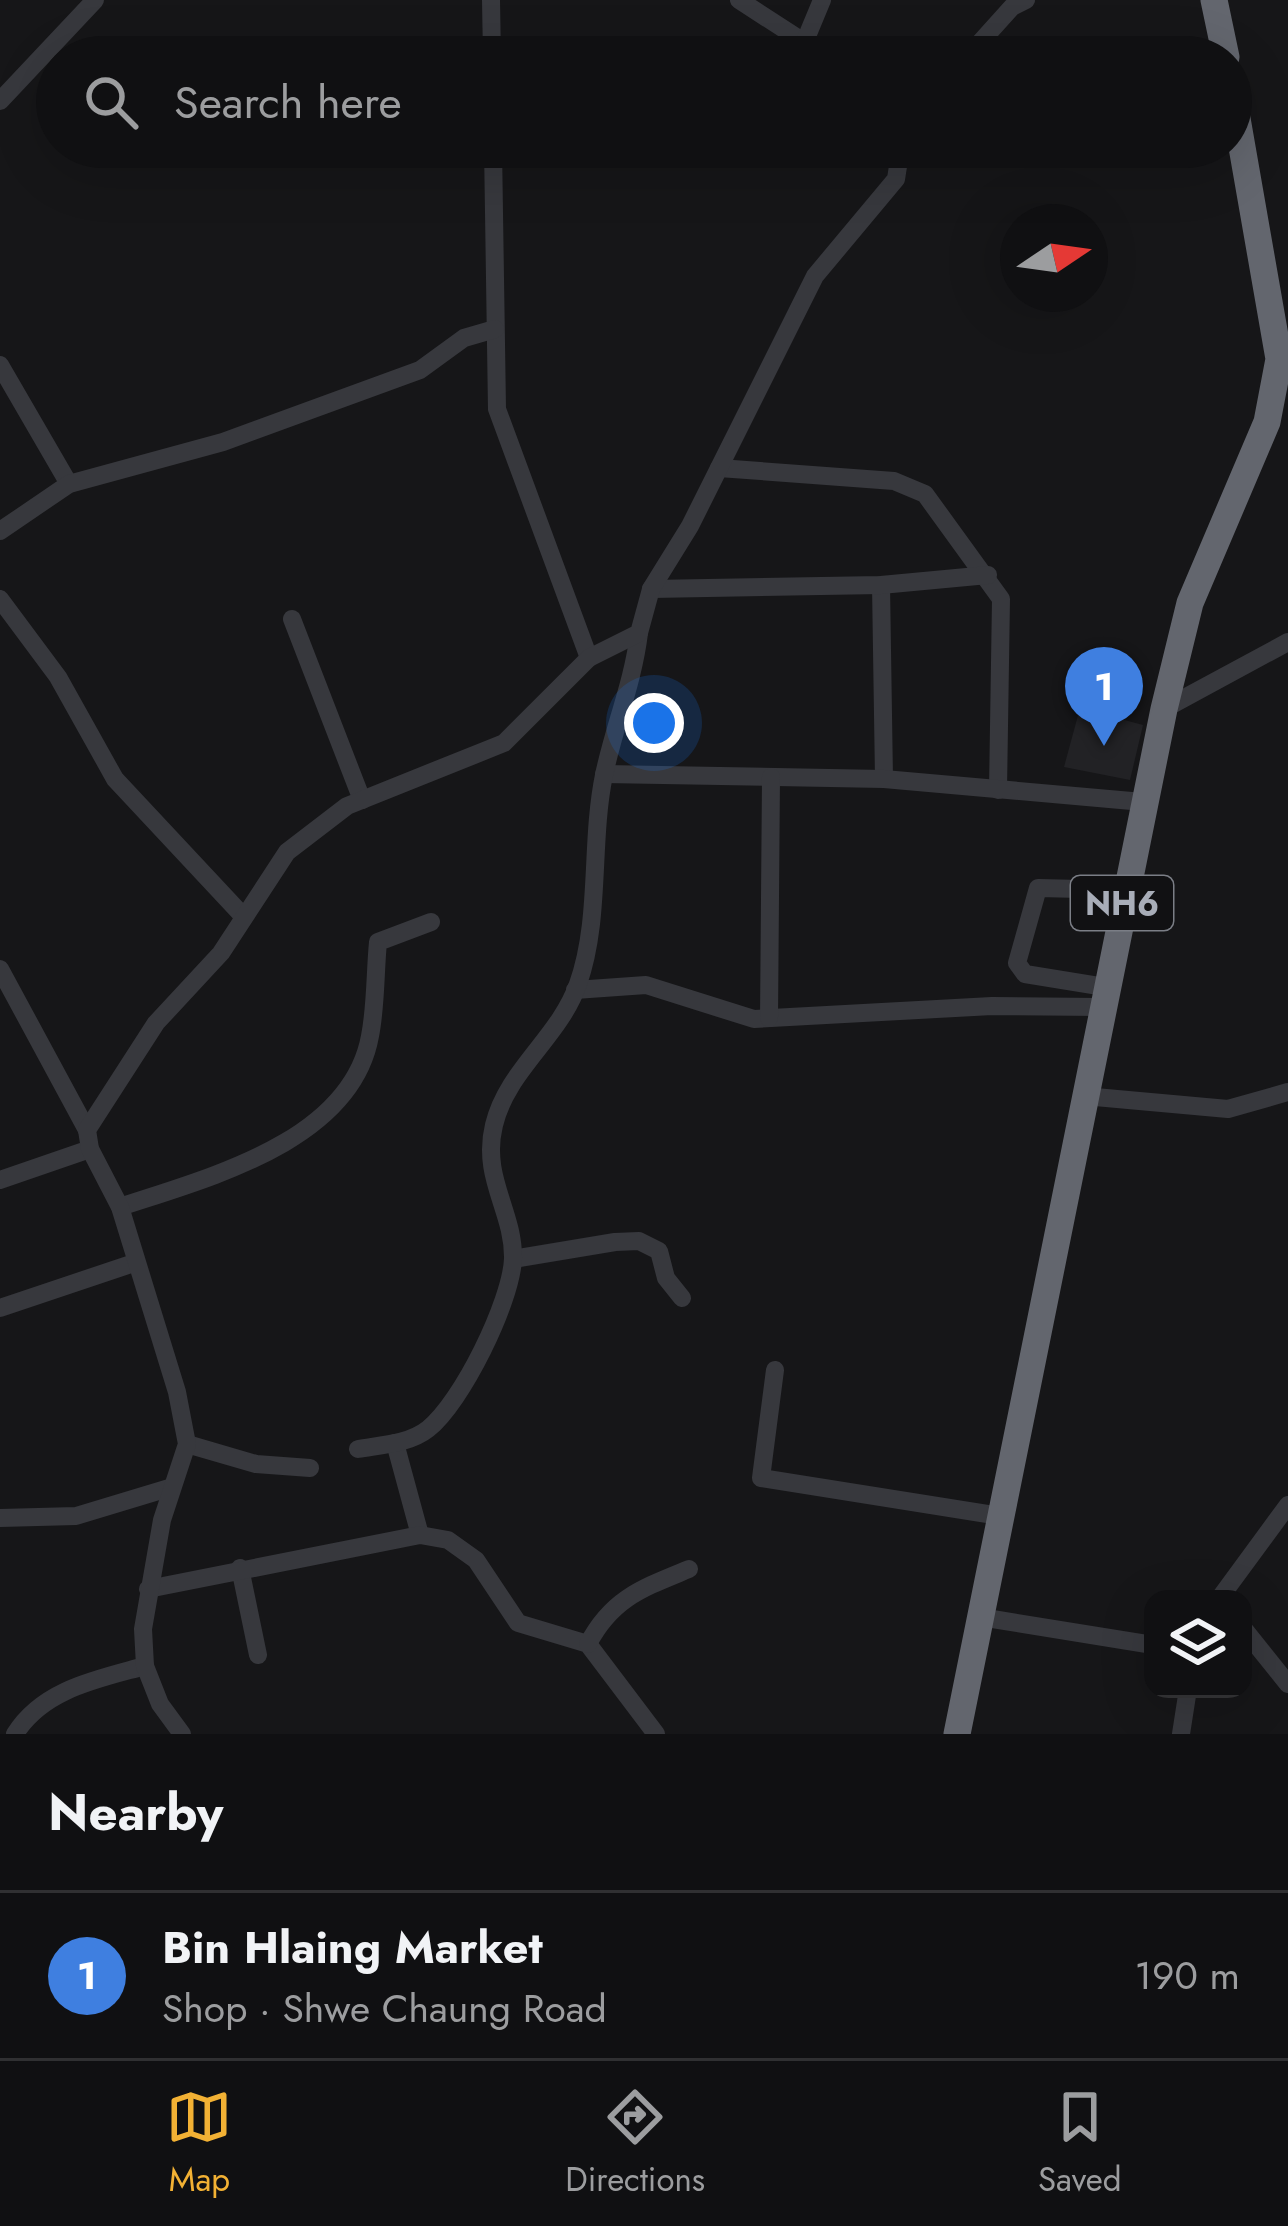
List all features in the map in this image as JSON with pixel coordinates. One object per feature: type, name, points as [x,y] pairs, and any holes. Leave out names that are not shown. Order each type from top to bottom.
[{"type":"highway","points":[[1214,0],[1222,36]]},
{"type":"highway","name":"NH6","points":[[957,1734],[1164,709],[1190,603],[1281,386],[1274,308],[1247,168]]},
{"type":"street","points":[[61,36],[95,0]]},
{"type":"street","points":[[491,0],[492,36]]},
{"type":"street","points":[[740,0],[798,36]]},
{"type":"street","points":[[807,36],[822,0]]},
{"type":"street","points":[[989,36],[1026,0]]},
{"type":"street","points":[[0,101],[36,63]]},
{"type":"street","points":[[493,168],[497,409],[589,658]]},
{"type":"street","points":[[358,1449],[395,1443],[425,1431],[441,1416],[487,1342],[513,1259],[489,1171],[494,1125],[509,1084],[546,1041],[575,990],[588,927],[604,774],[634,676],[651,590],[719,468],[815,276],[896,179],[898,168]]},
{"type":"street","points":[[0,531],[69,484],[223,442],[420,370],[464,338],[495,329]]},
{"type":"street","points":[[0,364],[69,484]]},
{"type":"street","points":[[719,468],[910,485],[925,494],[1001,599],[998,790]]},
{"type":"street","points":[[651,590],[880,585],[988,575]]},
{"type":"street","points":[[880,585],[884,779]]},
{"type":"street","points":[[0,599],[58,677],[115,779],[244,917]]},
{"type":"street","points":[[292,619],[362,800]]},
{"type":"street","points":[[0,1180],[89,1140],[156,1023],[220,953],[287,851],[362,800],[504,743],[589,658],[640,633]]},
{"type":"street","points":[[1164,709],[1288,642]]},
{"type":"street","points":[[604,774],[884,779],[1143,802]]},
{"type":"street","points":[[770,1018],[771,777]]},
{"type":"street","points":[[1103,997],[1025,974],[1017,963],[1038,888],[1124,890]]},
{"type":"street","points":[[120,1207],[217,1175],[288,1142],[350,1088],[370,1038],[378,942],[431,922]]},
{"type":"street","points":[[0,969],[120,1207],[177,1392],[187,1444],[148,1589],[145,1666],[160,1704],[182,1734]]},
{"type":"street","points":[[575,990],[646,985],[679,992],[730,1015],[770,1018],[1103,997]]},
{"type":"street","points":[[1084,1096],[1228,1108],[1288,1092]]},
{"type":"street","points":[[513,1259],[639,1241],[658,1251],[666,1278],[682,1298]]},
{"type":"street","points":[[0,1308],[134,1263]]},
{"type":"street","points":[[775,1370],[760,1478],[1000,1516]]},
{"type":"street","points":[[395,1443],[420,1535]]},
{"type":"street","points":[[187,1444],[256,1464],[310,1468]]},
{"type":"street","points":[[0,1518],[76,1516],[172,1487]]},
{"type":"street","points":[[1227,1590],[1288,1505]]},
{"type":"street","points":[[148,1589],[420,1535],[448,1540],[476,1560],[518,1623],[588,1644],[656,1734]]},
{"type":"street","points":[[240,1568],[258,1655]]},
{"type":"street","points":[[588,1644],[603,1616],[627,1594],[689,1569]]},
{"type":"street","points":[[980,1617],[1144,1644]]},
{"type":"street","points":[[1252,1639],[1288,1684]]},
{"type":"street","points":[[15,1734],[36,1708],[70,1688],[145,1666]]},
{"type":"street","points":[[1181,1734],[1187,1698]]},
{"type":"shaded area","points":[[1080,708],[1143,725],[1130,780],[1064,767]]},
{"type":"place","name":"Bin Hlaing Market","points":[[1104,746]]}]
